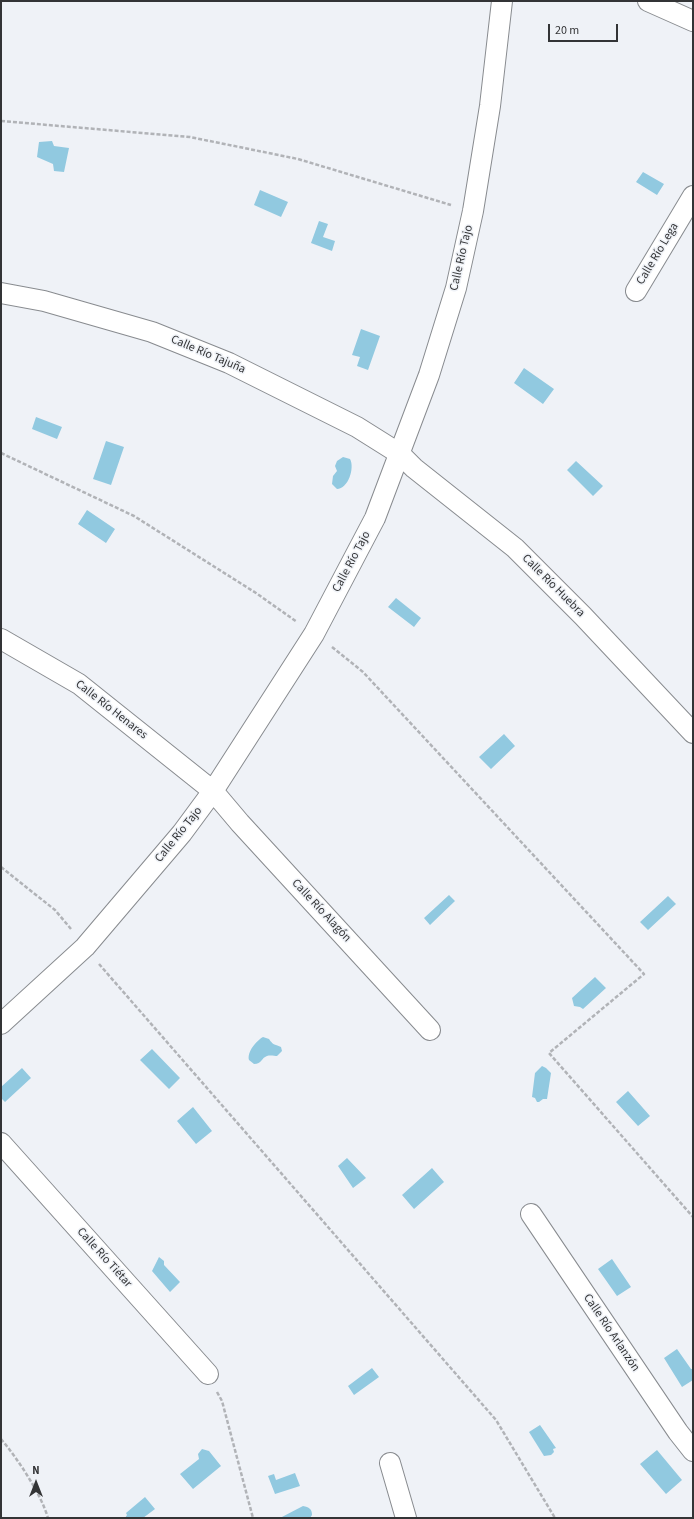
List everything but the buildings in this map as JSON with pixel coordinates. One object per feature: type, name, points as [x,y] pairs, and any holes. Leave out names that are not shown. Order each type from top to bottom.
[{"type":"street","name":"Calle Río Tajo","points":[[1,1024],[85,947],[182,833],[213,791],[314,634],[375,518],[429,375],[456,288],[473,211],[490,106],[502,1]]},
{"type":"street","points":[[648,1],[693,21]]},
{"type":"street","name":"Calle Río Lega","points":[[636,291],[693,196]]},
{"type":"street","name":"Calle Río Tajuña","points":[[1,293],[44,301],[152,332],[229,362],[357,427],[400,454]]},
{"type":"street","name":"Calle Río Huebra","points":[[400,454],[414,468],[515,548],[583,616],[693,733]]},
{"type":"street","name":"Calle Río Henares","points":[[1,639],[79,684],[213,791]]},
{"type":"street","name":"Calle Río Alagón","points":[[213,791],[251,835],[430,1030]]},
{"type":"street","name":"Calle Río Tiétar","points":[[1,1143],[208,1374]]},
{"type":"street","name":"Calle Río Arlanzón","points":[[531,1214],[678,1432],[693,1451]]},
{"type":"street","points":[[390,1463],[406,1518]]},
{"type":"path","points":[[1,121],[190,137],[298,159],[473,211]]},
{"type":"path","points":[[1,453],[134,516],[256,593],[314,634],[363,672],[644,974],[549,1053],[693,1217]]},
{"type":"path","points":[[1,868],[55,910],[85,947],[496,1420],[555,1518]]},
{"type":"path","points":[[208,1374],[222,1401],[253,1518]]},
{"type":"path","points":[[1,1439],[13,1453],[44,1506],[48,1518]]},
{"type":"water","points":[[52,141],[54,146],[69,148],[64,172],[54,171],[53,164],[37,157],[39,142]]},
{"type":"water","points":[[643,172],[664,184],[657,195],[636,182]]},
{"type":"water","points":[[260,190],[288,202],[281,217],[254,205]]},
{"type":"water","points":[[319,221],[328,224],[323,237],[335,241],[332,251],[311,243]]},
{"type":"water","points":[[361,329],[380,336],[368,370],[357,366],[360,357],[352,355]]},
{"type":"water","points":[[524,368],[554,389],[543,404],[514,383]]},
{"type":"water","points":[[36,417],[62,427],[57,439],[32,429]]},
{"type":"water","points":[[106,441],[124,447],[111,485],[93,479]]},
{"type":"water","points":[[343,457],[350,459],[352,467],[350,477],[347,482],[344,486],[337,489],[332,484],[333,476],[337,471],[335,466],[337,461]]},
{"type":"water","points":[[576,461],[603,486],[593,496],[567,470]]},
{"type":"water","points":[[87,510],[115,529],[106,543],[78,524]]},
{"type":"water","points":[[396,598],[421,618],[414,627],[388,607]]},
{"type":"water","points":[[504,734],[515,746],[491,769],[479,757]]},
{"type":"water","points":[[449,895],[455,901],[430,925],[424,918]]},
{"type":"water","points":[[668,896],[676,904],[648,930],[640,922]]},
{"type":"water","points":[[595,977],[606,988],[583,1009],[574,1006],[572,998]]},
{"type":"water","points":[[263,1037],[281,1047],[282,1051],[277,1056],[267,1056],[259,1063],[254,1064],[249,1060],[249,1054],[255,1044]]},
{"type":"water","points":[[152,1049],[180,1078],[169,1089],[140,1060]]},
{"type":"water","points":[[542,1066],[551,1073],[547,1099],[537,1102],[535,1098],[532,1097],[535,1073]]},
{"type":"water","points":[[22,1068],[31,1078],[5,1102],[1,1098],[1,1087]]},
{"type":"water","points":[[628,1091],[650,1116],[638,1126],[616,1102]]},
{"type":"water","points":[[193,1107],[212,1131],[196,1144],[177,1121]]},
{"type":"water","points":[[347,1158],[366,1178],[353,1188],[338,1166]]},
{"type":"water","points":[[432,1168],[444,1182],[414,1209],[402,1195]]},
{"type":"water","points":[[159,1257],[164,1261],[164,1265],[180,1282],[170,1292],[152,1271]]},
{"type":"water","points":[[612,1259],[631,1287],[617,1296],[598,1269]]},
{"type":"water","points":[[677,1349],[691,1369],[693,1369],[693,1380],[682,1387],[664,1358]]},
{"type":"water","points":[[372,1368],[379,1377],[354,1395],[348,1386]]},
{"type":"water","points":[[540,1425],[556,1448],[553,1449],[554,1452],[551,1455],[544,1456],[529,1432]]},
{"type":"water","points":[[202,1449],[209,1451],[221,1466],[193,1489],[180,1474],[199,1459],[198,1454]]},
{"type":"water","points":[[657,1450],[682,1480],[666,1494],[640,1464]]},
{"type":"water","points":[[295,1473],[300,1486],[275,1494],[268,1476],[274,1474],[276,1480]]},
{"type":"water","points":[[145,1497],[155,1509],[143,1518],[125,1518],[127,1515],[126,1513]]},
{"type":"water","points":[[303,1506],[311,1510],[312,1515],[310,1518],[280,1518]]}]
